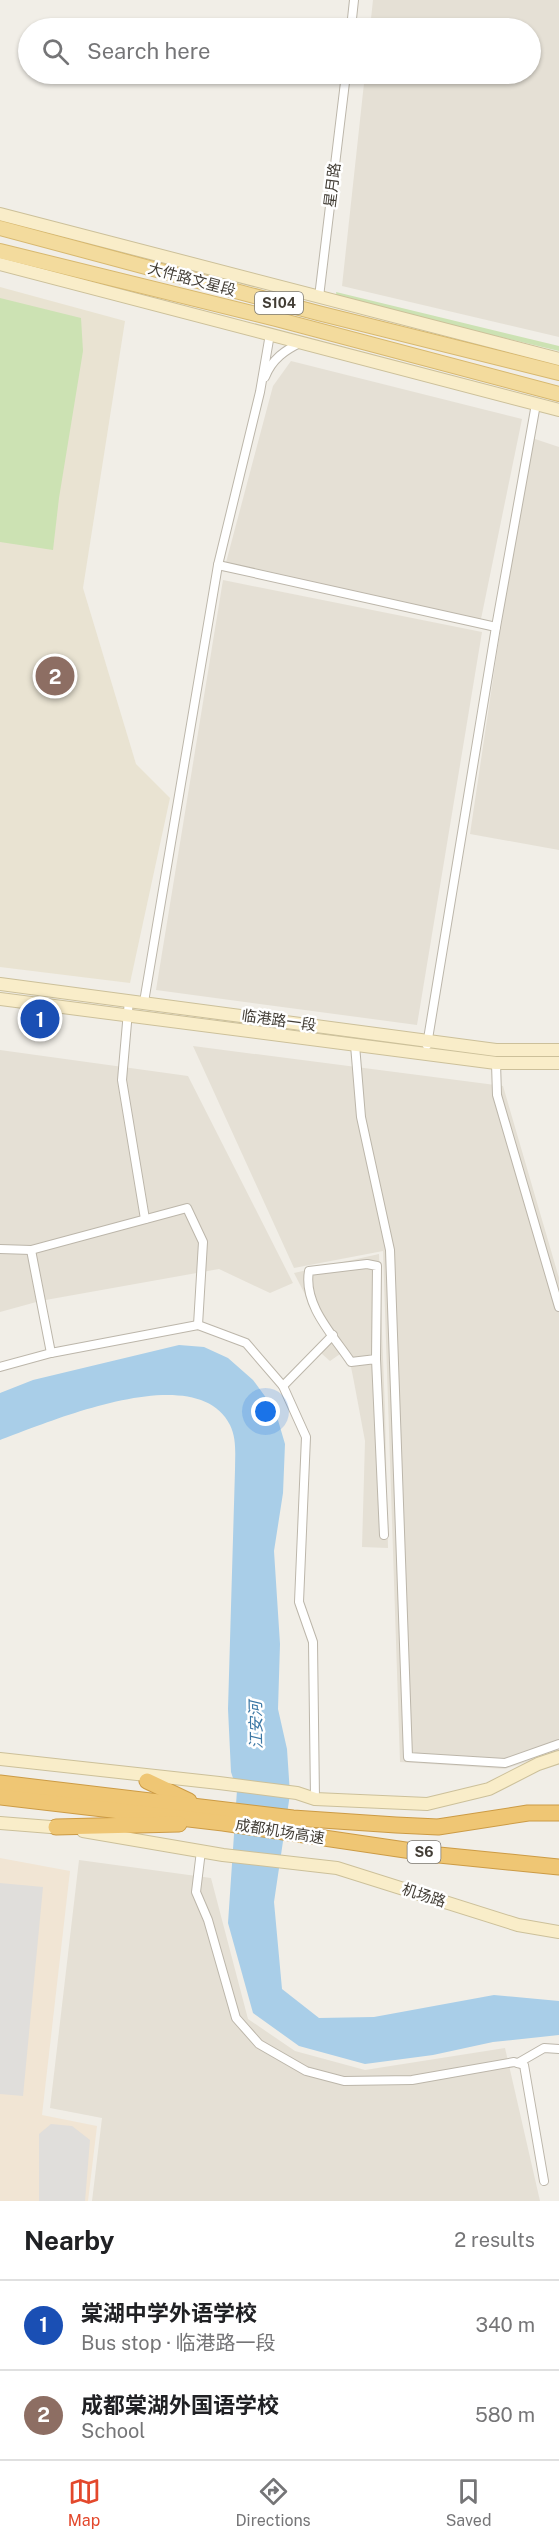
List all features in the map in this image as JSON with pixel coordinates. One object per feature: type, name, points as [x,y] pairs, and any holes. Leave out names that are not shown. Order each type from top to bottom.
[{"type":"highway","points":[[147,1781],[200,1807]]},
{"type":"highway","name":"成都机场高速","points":[[0,1783],[200,1807],[230,1817],[292,1825],[439,1854],[559,1867]]},
{"type":"highway","name":"成都机场高速","points":[[0,1797],[211,1821],[230,1817]]},
{"type":"highway","name":"成都机场高速","points":[[292,1825],[438,1827],[528,1813],[559,1813]]},
{"type":"highway","points":[[56,1827],[100,1824],[156,1826],[211,1821]]},
{"type":"main road","points":[[0,214],[559,359]]},
{"type":"main road","name":"大件路文星段","points":[[0,228],[318,313],[559,372]]},
{"type":"main road","name":"大件路文星段","points":[[0,251],[276,319],[559,394]]},
{"type":"main road","points":[[0,264],[559,410]]},
{"type":"main road","name":"临港路一段","points":[[0,984],[496,1050],[559,1050]]},
{"type":"main road","name":"临港路一段","points":[[0,999],[496,1063],[559,1063]]},
{"type":"main road","points":[[0,1760],[187,1779],[297,1793],[315,1798],[427,1804],[489,1789],[538,1764],[559,1757]]},
{"type":"main road","points":[[50,1764],[76,1773],[147,1781],[187,1779]]},
{"type":"main road","points":[[0,1823],[56,1827],[201,1851]]},
{"type":"main road","name":"机场路","points":[[201,1851],[337,1868],[518,1925],[559,1932]]},
{"type":"street","points":[[352,18],[354,0]]},
{"type":"street","name":"星月路","points":[[319,297],[345,84]]},
{"type":"street","points":[[144,1002],[218,565],[260,392],[270,334]]},
{"type":"street","points":[[260,392],[269,368],[279,356],[303,342]]},
{"type":"street","points":[[426,1053],[496,627],[536,404]]},
{"type":"street","points":[[218,565],[496,627]]},
{"type":"street","points":[[129,1000],[122,1080],[145,1218]]},
{"type":"street","points":[[355,1046],[361,1117],[390,1250],[408,1757],[505,1763],[559,1744]]},
{"type":"street","points":[[496,1063],[497,1095],[559,1307]]},
{"type":"street","points":[[0,1249],[31,1250],[145,1218],[187,1209],[203,1242],[198,1325]]},
{"type":"street","points":[[31,1250],[51,1353]]},
{"type":"street","points":[[376,1359],[351,1362],[316,1311],[306,1284],[309,1271],[367,1264],[377,1266],[376,1359],[384,1535]]},
{"type":"street","points":[[0,1367],[51,1353],[198,1325],[246,1343],[283,1386],[306,1437],[299,1602],[313,1642],[315,1798]]},
{"type":"street","points":[[283,1386],[333,1335]]},
{"type":"street","points":[[201,1851],[196,1892],[208,1920],[236,2018],[259,2044],[306,2071],[344,2081],[412,2080],[518,2063],[544,2048],[559,2049]]},
{"type":"street","points":[[518,2063],[524,2065],[544,2181]]},
{"type":"shaded area","points":[[373,0],[559,0],[559,337],[342,286],[364,84],[541,84],[541,18],[371,18]]},
{"type":"shaded area","points":[[0,287],[125,321],[83,588],[136,764],[170,798],[130,983],[0,967]]},
{"type":"shaded area","points":[[291,361],[522,419],[481,619],[224,570],[273,386]]},
{"type":"shaded area","points":[[529,437],[559,447],[559,850],[470,834]]},
{"type":"shaded area","points":[[223,580],[482,632],[417,1025],[156,990]]},
{"type":"shaded area","points":[[193,1046],[503,1086],[559,1278],[559,1751],[505,1769],[400,1762],[383,1251],[294,1268]]},
{"type":"shaded area","points":[[0,1050],[188,1076],[293,1283],[270,1293],[219,1269],[40,1301],[0,1312]]},
{"type":"shaded area","points":[[379,1254],[388,1548],[362,1547],[365,1441],[351,1367],[340,1354],[330,1361],[321,1353],[330,1343],[294,1273]]},
{"type":"shaded area","points":[[0,1858],[70,1871],[42,2115],[97,2126],[88,2201],[0,2201]]},
{"type":"shaded area","points":[[79,1860],[211,1878],[248,2019],[295,2051],[365,2070],[505,2048],[540,2201],[92,2201],[102,2118],[50,2108]]},
{"type":"shaded area","points":[[0,1883],[43,1887],[23,2096],[0,2094]]},
{"type":"shaded area","points":[[51,2124],[72,2126],[90,2140],[85,2201],[39,2201],[39,2134]]},
{"type":"green space","points":[[336,292],[559,346],[559,351],[337,298]]},
{"type":"green space","points":[[0,298],[81,318],[83,351],[59,498],[53,550],[0,542]]},
{"type":"water","name":"江安河","points":[[179,1345],[204,1347],[228,1358],[253,1380],[275,1410],[285,1444],[283,1493],[274,1551],[280,1644],[278,1709],[287,1749],[290,1794],[274,1902],[282,1989],[319,2018],[374,2017],[494,1995],[559,2001],[559,2035],[493,2042],[433,2055],[365,2064],[299,2046],[253,2013],[228,1923],[237,1790],[231,1772],[228,1709],[235,1453],[234,1436],[230,1425],[212,1406],[187,1397],[155,1396],[121,1401],[86,1410],[0,1440],[0,1393],[33,1380]]},
{"type":"place","name":"成都棠湖外国语学校","points":[[55,676]]},
{"type":"place","name":"棠湖中学外语学校","points":[[40,1019]]}]
